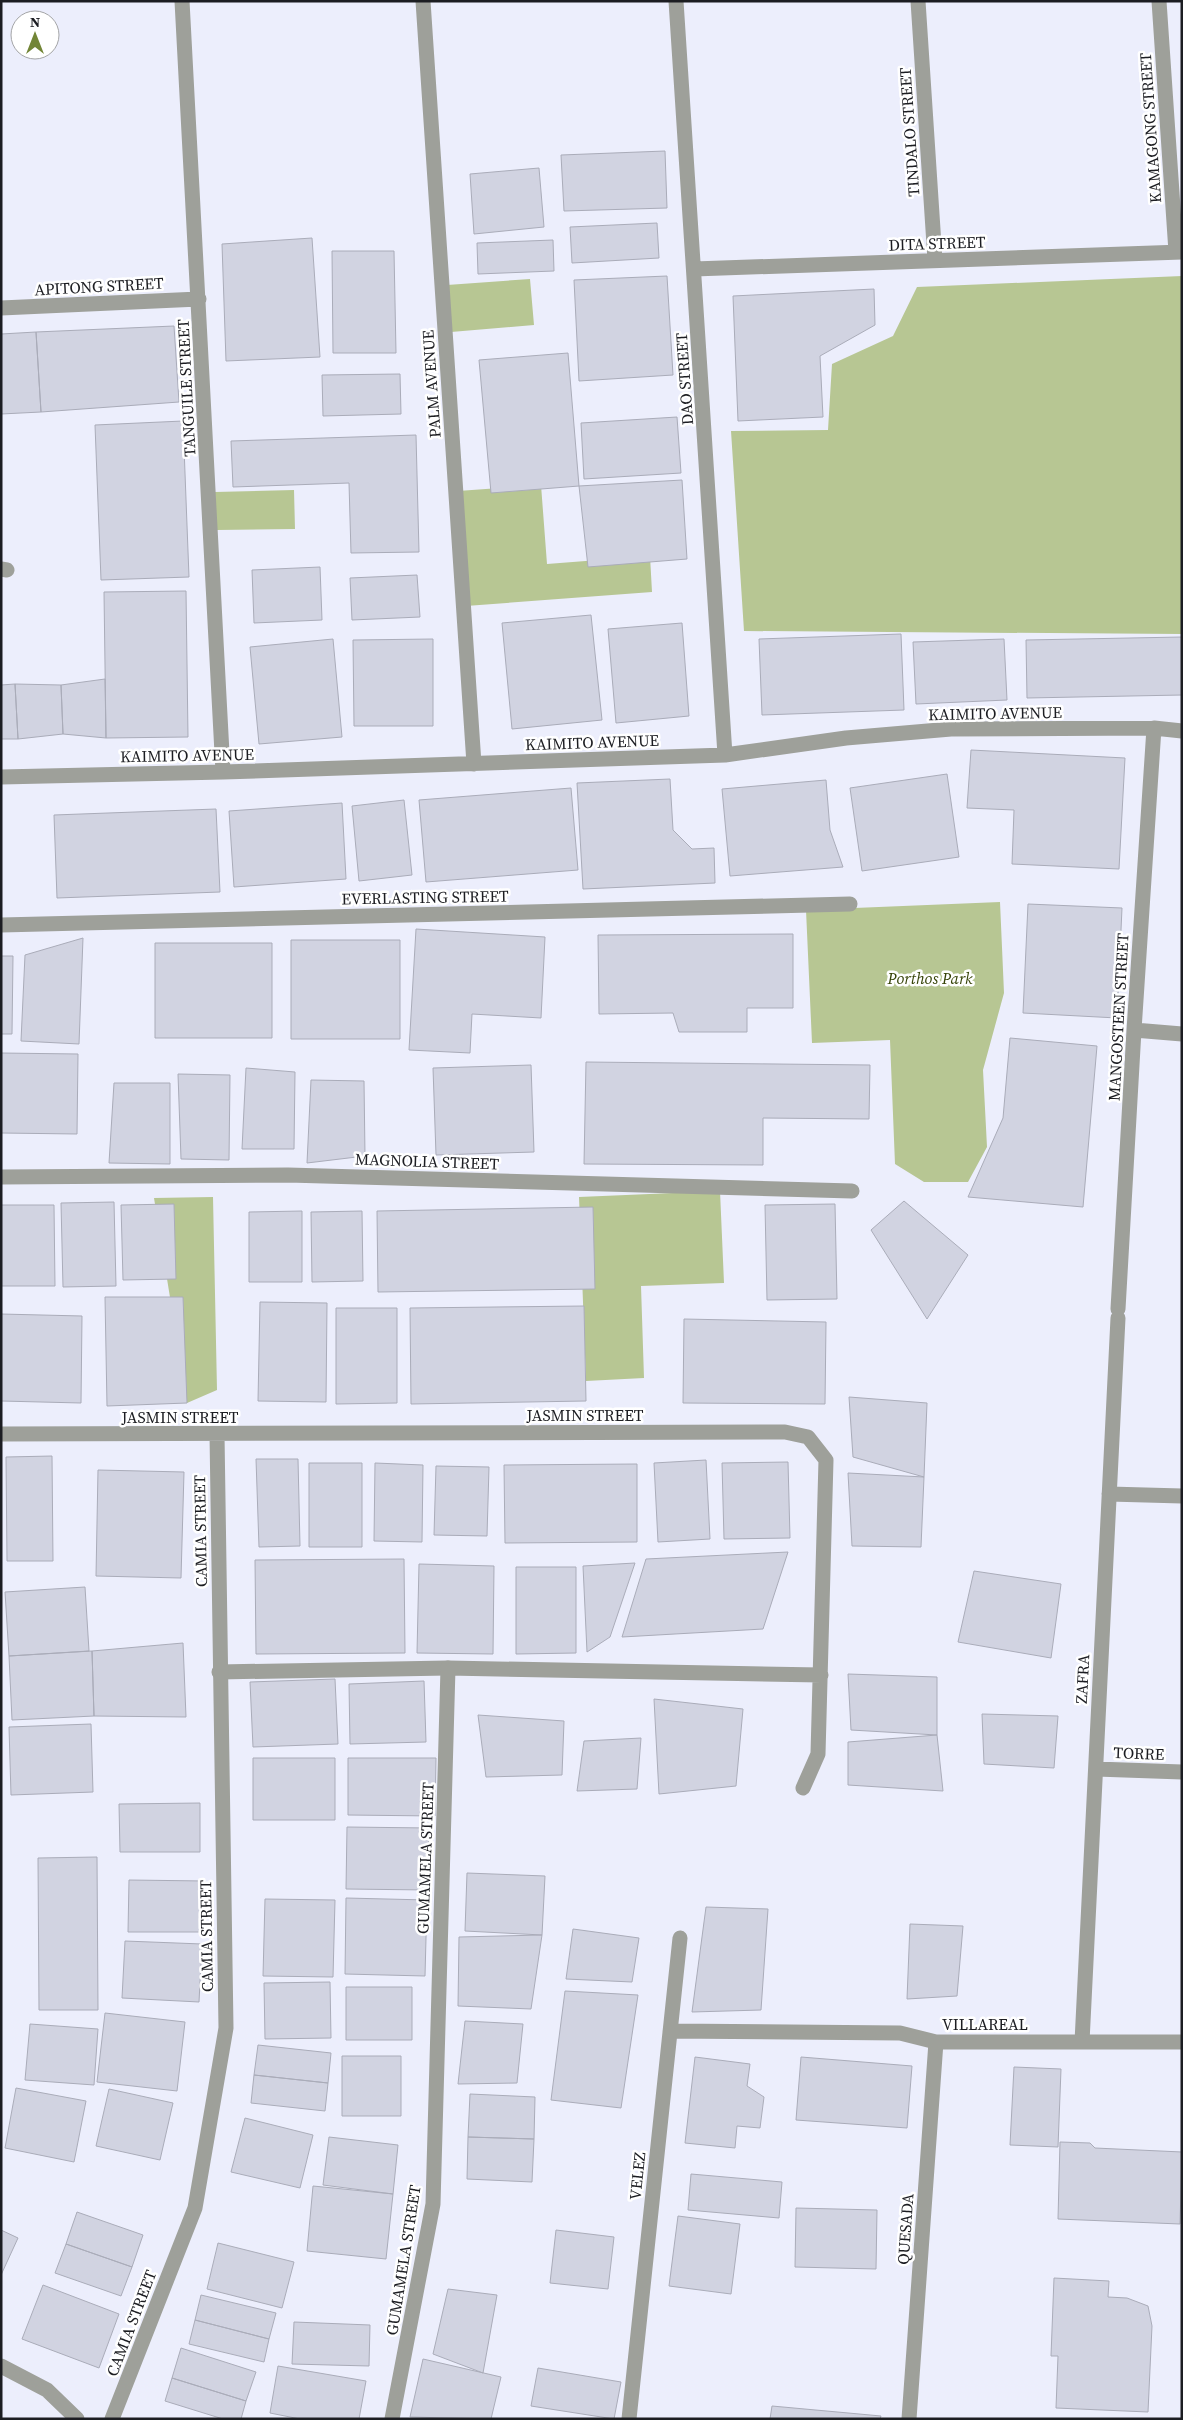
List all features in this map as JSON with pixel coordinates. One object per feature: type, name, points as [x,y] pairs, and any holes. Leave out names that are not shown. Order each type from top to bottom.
[{"type":"street","name":"TANGUILE STREET","points":[[182,1],[223,772]]},
{"type":"street","name":"PALM AVENUE","points":[[423,1],[474,764]]},
{"type":"street","name":"DAO STREET","points":[[676,1],[725,755]]},
{"type":"street","name":"TINDALO STREET","points":[[918,1],[935,260]]},
{"type":"street","name":"KAMAGONG STREET","points":[[1159,1],[1179,252]]},
{"type":"street","name":"DITA STREET","points":[[694,269],[1179,252]]},
{"type":"street","name":"APITONG STREET","points":[[1,308],[199,299]]},
{"type":"street","name":"KAIMITO AVENUE","points":[[1,777],[223,772],[725,755],[846,738],[951,729],[1154,728],[1182,731]]},
{"type":"street","name":"MANGOSTEEN STREET","points":[[1118,1313],[1154,728]]},
{"type":"street","name":"EVERLASTING STREET","points":[[1,925],[850,904]]},
{"type":"street","points":[[1134,1030],[1182,1034]]},
{"type":"street","name":"MAGNOLIA STREET","points":[[1,1177],[288,1175],[852,1191]]},
{"type":"street","name":"ZAFRA","points":[[1082,2042],[1118,1313]]},
{"type":"street","name":"JASMIN STREET","points":[[1,1434],[785,1432],[808,1437],[826,1460],[818,1754],[803,1788]]},
{"type":"street","name":"CAMIA STREET","points":[[112,2419],[195,2208],[226,2028],[219,1672],[217,1434]]},
{"type":"street","points":[[1109,1494],[1182,1496]]},
{"type":"street","points":[[219,1672],[448,1668],[821,1675]]},
{"type":"street","name":"GUMAMELA STREET","points":[[392,2419],[433,2204],[448,1668]]},
{"type":"street","name":"TORRE","points":[[1096,1769],[1182,1772]]},
{"type":"street","name":"VELEZ","points":[[629,2419],[680,1938]]},
{"type":"street","name":"VILLAREAL","points":[[670,2032],[900,2033],[936,2042],[1182,2042]]},
{"type":"street","name":"QUESADA","points":[[909,2419],[936,2042]]},
{"type":"street","points":[[1,2366],[47,2390],[78,2419]]},
{"type":"green space","points":[[1182,276],[1182,634],[744,631],[731,431],[828,430],[832,364],[893,336],[917,287]]},
{"type":"green space","points":[[530,279],[534,325],[451,332],[447,285]]},
{"type":"green space","points":[[541,485],[547,564],[650,556],[652,592],[466,606],[458,491]]},
{"type":"green space","points":[[294,490],[295,529],[216,530],[215,492]]},
{"type":"green space","name":"Porthos Park","points":[[1000,902],[1004,993],[983,1070],[987,1147],[968,1182],[924,1182],[895,1164],[890,1040],[812,1043],[806,910]]},
{"type":"green space","points":[[720,1191],[724,1283],[641,1286],[644,1378],[586,1381],[579,1197]]},
{"type":"green space","points":[[213,1197],[217,1390],[187,1403],[154,1198]]},
{"type":"building","points":[[665,151],[667,208],[564,211],[561,155]]},
{"type":"building","points":[[539,168],[544,227],[474,234],[470,174]]},
{"type":"building","points":[[657,223],[659,258],[572,263],[570,227]]},
{"type":"building","points":[[312,238],[320,357],[226,361],[222,244]]},
{"type":"building","points":[[553,240],[554,271],[478,274],[477,243]]},
{"type":"building","points":[[332,251],[394,251],[396,353],[333,353]]},
{"type":"building","points":[[667,276],[673,375],[579,381],[574,280]]},
{"type":"building","points":[[874,289],[875,325],[820,356],[823,417],[738,421],[733,296]]},
{"type":"building","points":[[174,326],[179,402],[41,412],[36,332]]},
{"type":"building","points":[[36,332],[41,412],[1,414],[1,334]]},
{"type":"building","points":[[568,353],[579,486],[491,493],[479,360]]},
{"type":"building","points":[[400,374],[401,414],[323,416],[322,375]]},
{"type":"building","points":[[677,417],[681,473],[584,479],[581,423]]},
{"type":"building","points":[[183,421],[189,577],[101,580],[95,425]]},
{"type":"building","points":[[416,435],[419,552],[351,553],[349,483],[233,487],[231,441]]},
{"type":"building","points":[[682,480],[687,559],[588,567],[579,486]]},
{"type":"building","points":[[320,567],[322,620],[254,623],[252,570]]},
{"type":"building","points":[[417,575],[420,617],[352,620],[350,578]]},
{"type":"building","points":[[186,591],[188,737],[106,738],[104,592]]},
{"type":"building","points":[[591,615],[602,720],[512,729],[502,623]]},
{"type":"building","points":[[682,623],[689,716],[616,723],[608,629]]},
{"type":"building","points":[[901,634],[904,710],[762,715],[759,639]]},
{"type":"building","points":[[1182,637],[1182,695],[1027,698],[1026,640]]},
{"type":"building","points":[[333,639],[342,737],[259,744],[250,647]]},
{"type":"building","points":[[433,639],[433,726],[354,726],[353,640]]},
{"type":"building","points":[[1004,639],[1007,700],[916,704],[913,642]]},
{"type":"building","points":[[105,679],[106,738],[63,734],[61,685]]},
{"type":"building","points":[[15,684],[61,685],[63,734],[18,739]]},
{"type":"building","points":[[15,684],[18,739],[1,739],[1,685]]},
{"type":"building","points":[[971,750],[1125,758],[1119,869],[1012,864],[1014,810],[967,808]]},
{"type":"building","points":[[947,774],[959,857],[862,871],[850,788]]},
{"type":"building","points":[[670,779],[673,830],[692,849],[714,848],[715,883],[583,889],[577,783]]},
{"type":"building","points":[[826,780],[830,830],[843,867],[730,876],[722,789]]},
{"type":"building","points":[[571,788],[578,870],[426,882],[419,800]]},
{"type":"building","points":[[404,800],[412,875],[359,881],[352,806]]},
{"type":"building","points":[[342,803],[346,879],[234,887],[229,811]]},
{"type":"building","points":[[216,809],[220,892],[57,898],[54,815]]},
{"type":"building","points":[[1028,904],[1122,908],[1117,1018],[1023,1013]]},
{"type":"building","points":[[416,929],[545,937],[541,1018],[472,1014],[470,1053],[409,1050]]},
{"type":"building","points":[[793,934],[793,1008],[747,1008],[747,1032],[679,1032],[673,1013],[599,1014],[598,935]]},
{"type":"building","points":[[83,938],[79,1044],[21,1041],[25,955]]},
{"type":"building","points":[[291,940],[400,940],[400,1039],[291,1039]]},
{"type":"building","points":[[155,943],[272,943],[272,1038],[155,1038]]},
{"type":"building","points":[[1,956],[13,956],[12,1034],[1,1034]]},
{"type":"building","points":[[1010,1038],[1097,1046],[1083,1207],[968,1197],[1003,1118]]},
{"type":"building","points":[[1,1053],[78,1054],[77,1134],[1,1133]]},
{"type":"building","points":[[586,1062],[870,1065],[869,1119],[763,1118],[763,1165],[584,1164]]},
{"type":"building","points":[[531,1065],[534,1152],[436,1155],[433,1068]]},
{"type":"building","points":[[246,1068],[295,1072],[294,1149],[242,1149]]},
{"type":"building","points":[[178,1074],[230,1075],[229,1160],[181,1159]]},
{"type":"building","points":[[311,1080],[364,1081],[365,1156],[307,1163]]},
{"type":"building","points":[[114,1083],[170,1083],[170,1164],[109,1163]]},
{"type":"building","points":[[904,1201],[968,1255],[927,1319],[871,1230]]},
{"type":"building","points":[[114,1202],[116,1286],[63,1287],[61,1203]]},
{"type":"building","points":[[174,1204],[176,1279],[123,1280],[121,1205]]},
{"type":"building","points":[[835,1204],[837,1299],[767,1300],[765,1205]]},
{"type":"building","points":[[1,1205],[54,1205],[55,1286],[1,1286]]},
{"type":"building","points":[[593,1207],[595,1289],[378,1292],[377,1211]]},
{"type":"building","points":[[302,1211],[302,1282],[249,1282],[249,1212]]},
{"type":"building","points":[[362,1211],[363,1281],[312,1282],[311,1212]]},
{"type":"building","points":[[105,1297],[183,1297],[187,1403],[107,1406]]},
{"type":"building","points":[[260,1302],[327,1303],[326,1402],[258,1401]]},
{"type":"building","points":[[584,1306],[586,1401],[411,1404],[410,1308]]},
{"type":"building","points":[[336,1308],[397,1308],[397,1403],[336,1404]]},
{"type":"building","points":[[1,1314],[82,1316],[81,1403],[1,1401]]},
{"type":"building","points":[[684,1319],[826,1322],[825,1404],[683,1403]]},
{"type":"building","points":[[849,1397],[927,1403],[924,1477],[853,1457]]},
{"type":"building","points":[[52,1456],[53,1561],[7,1561],[6,1457]]},
{"type":"building","points":[[256,1459],[298,1459],[300,1546],[259,1547]]},
{"type":"building","points":[[706,1460],[710,1539],[658,1542],[654,1463]]},
{"type":"building","points":[[788,1462],[790,1538],[724,1539],[722,1463]]},
{"type":"building","points":[[309,1463],[362,1463],[362,1547],[309,1547]]},
{"type":"building","points":[[375,1463],[423,1465],[422,1542],[374,1541]]},
{"type":"building","points":[[637,1464],[637,1542],[505,1543],[504,1465]]},
{"type":"building","points":[[436,1466],[489,1467],[487,1536],[434,1535]]},
{"type":"building","points":[[98,1470],[184,1472],[181,1578],[96,1576]]},
{"type":"building","points":[[848,1473],[924,1477],[921,1547],[852,1546]]},
{"type":"building","points":[[788,1552],[763,1629],[622,1637],[646,1559]]},
{"type":"building","points":[[404,1559],[405,1653],[256,1654],[255,1560]]},
{"type":"building","points":[[635,1563],[610,1637],[587,1652],[583,1566]]},
{"type":"building","points":[[419,1564],[494,1566],[493,1654],[417,1653]]},
{"type":"building","points":[[516,1567],[576,1567],[576,1653],[516,1654]]},
{"type":"building","points":[[974,1571],[1061,1584],[1051,1658],[958,1642]]},
{"type":"building","points":[[85,1587],[89,1651],[9,1656],[5,1592]]},
{"type":"building","points":[[183,1643],[186,1717],[94,1716],[92,1651]]},
{"type":"building","points":[[92,1651],[94,1716],[12,1720],[9,1656]]},
{"type":"building","points":[[848,1674],[937,1677],[937,1735],[851,1730]]},
{"type":"building","points":[[335,1679],[338,1744],[253,1747],[250,1682]]},
{"type":"building","points":[[424,1681],[426,1742],[350,1744],[349,1684]]},
{"type":"building","points":[[654,1699],[743,1709],[736,1786],[659,1794]]},
{"type":"building","points":[[982,1714],[1058,1716],[1054,1768],[984,1764]]},
{"type":"building","points":[[478,1715],[564,1721],[562,1775],[486,1777]]},
{"type":"building","points":[[91,1724],[93,1792],[11,1795],[9,1727]]},
{"type":"building","points":[[937,1735],[943,1791],[848,1785],[848,1742]]},
{"type":"building","points":[[641,1738],[637,1789],[577,1791],[584,1741]]},
{"type":"building","points":[[253,1758],[335,1758],[335,1820],[253,1820]]},
{"type":"building","points":[[348,1758],[436,1758],[435,1816],[348,1815]]},
{"type":"building","points":[[200,1803],[200,1852],[120,1852],[119,1804]]},
{"type":"building","points":[[347,1827],[429,1828],[428,1890],[346,1889]]},
{"type":"building","points":[[97,1857],[98,2010],[39,2010],[38,1858]]},
{"type":"building","points":[[467,1873],[545,1876],[542,1935],[465,1931]]},
{"type":"building","points":[[129,1880],[205,1881],[205,1932],[128,1932]]},
{"type":"building","points":[[346,1898],[427,1900],[425,1976],[345,1974]]},
{"type":"building","points":[[265,1899],[335,1900],[333,1977],[263,1976]]},
{"type":"building","points":[[706,1907],[768,1909],[761,2010],[692,2012]]},
{"type":"building","points":[[910,1924],[963,1926],[957,1996],[907,1999]]},
{"type":"building","points":[[573,1929],[639,1938],[632,1982],[566,1979]]},
{"type":"building","points":[[542,1935],[531,2009],[458,2006],[459,1937]]},
{"type":"building","points":[[125,1941],[202,1944],[199,2002],[122,1998]]},
{"type":"building","points":[[330,1982],[331,2038],[265,2039],[264,1983]]},
{"type":"building","points":[[346,1987],[412,1987],[412,2040],[346,2040]]},
{"type":"building","points":[[565,1991],[638,1995],[621,2108],[551,2100]]},
{"type":"building","points":[[105,2013],[185,2022],[177,2091],[97,2082]]},
{"type":"building","points":[[465,2021],[523,2024],[517,2083],[458,2084]]},
{"type":"building","points":[[30,2024],[98,2029],[94,2085],[25,2080]]},
{"type":"building","points":[[258,2045],[331,2053],[328,2083],[254,2075]]},
{"type":"building","points":[[342,2056],[401,2056],[401,2116],[342,2116]]},
{"type":"building","points":[[695,2057],[750,2064],[747,2086],[764,2097],[760,2128],[737,2126],[735,2148],[685,2143]]},
{"type":"building","points":[[801,2057],[912,2066],[907,2128],[796,2120]]},
{"type":"building","points":[[1014,2067],[1061,2069],[1058,2147],[1010,2145]]},
{"type":"building","points":[[254,2075],[328,2083],[325,2111],[251,2103]]},
{"type":"building","points":[[16,2088],[86,2101],[74,2162],[5,2148]]},
{"type":"building","points":[[109,2089],[173,2103],[160,2160],[96,2146]]},
{"type":"building","points":[[470,2094],[535,2097],[534,2139],[468,2137]]},
{"type":"building","points":[[245,2118],[313,2135],[300,2188],[231,2172]]},
{"type":"building","points":[[329,2137],[398,2145],[393,2194],[323,2185]]},
{"type":"building","points":[[468,2137],[534,2139],[532,2182],[467,2179]]},
{"type":"building","points":[[1060,2142],[1090,2143],[1095,2148],[1182,2152],[1180,2224],[1058,2219]]},
{"type":"building","points":[[691,2174],[782,2182],[779,2218],[688,2210]]},
{"type":"building","points":[[313,2186],[393,2194],[386,2259],[307,2251]]},
{"type":"building","points":[[796,2208],[877,2210],[876,2269],[795,2267]]},
{"type":"building","points":[[77,2212],[143,2235],[132,2267],[66,2244]]},
{"type":"building","points":[[678,2216],[740,2224],[731,2294],[669,2286]]},
{"type":"building","points":[[1,2230],[18,2238],[1,2275]]},
{"type":"building","points":[[556,2230],[614,2237],[608,2289],[550,2283]]},
{"type":"building","points":[[218,2243],[294,2262],[282,2308],[207,2289]]},
{"type":"building","points":[[66,2244],[132,2267],[121,2296],[55,2273]]},
{"type":"building","points":[[1054,2278],[1109,2281],[1108,2297],[1127,2298],[1148,2306],[1152,2326],[1148,2412],[1056,2408],[1058,2356],[1051,2356]]},
{"type":"building","points":[[43,2285],[119,2314],[99,2368],[22,2339]]},
{"type":"building","points":[[448,2289],[497,2295],[483,2373],[433,2354]]},
{"type":"building","points":[[201,2295],[276,2313],[269,2339],[195,2320]]},
{"type":"building","points":[[195,2320],[269,2339],[264,2362],[189,2344]]},
{"type":"building","points":[[294,2322],[370,2325],[369,2366],[292,2364]]},
{"type":"building","points":[[181,2348],[256,2372],[246,2401],[172,2378]]},
{"type":"building","points":[[423,2359],[501,2377],[491,2419],[410,2417]]},
{"type":"building","points":[[278,2366],[366,2381],[359,2419],[300,2419],[270,2413]]},
{"type":"building","points":[[538,2368],[621,2382],[614,2419],[531,2406]]},
{"type":"building","points":[[172,2378],[246,2401],[241,2419],[223,2419],[165,2401]]},
{"type":"building","points":[[772,2406],[881,2416],[880,2419],[770,2419]]}]
